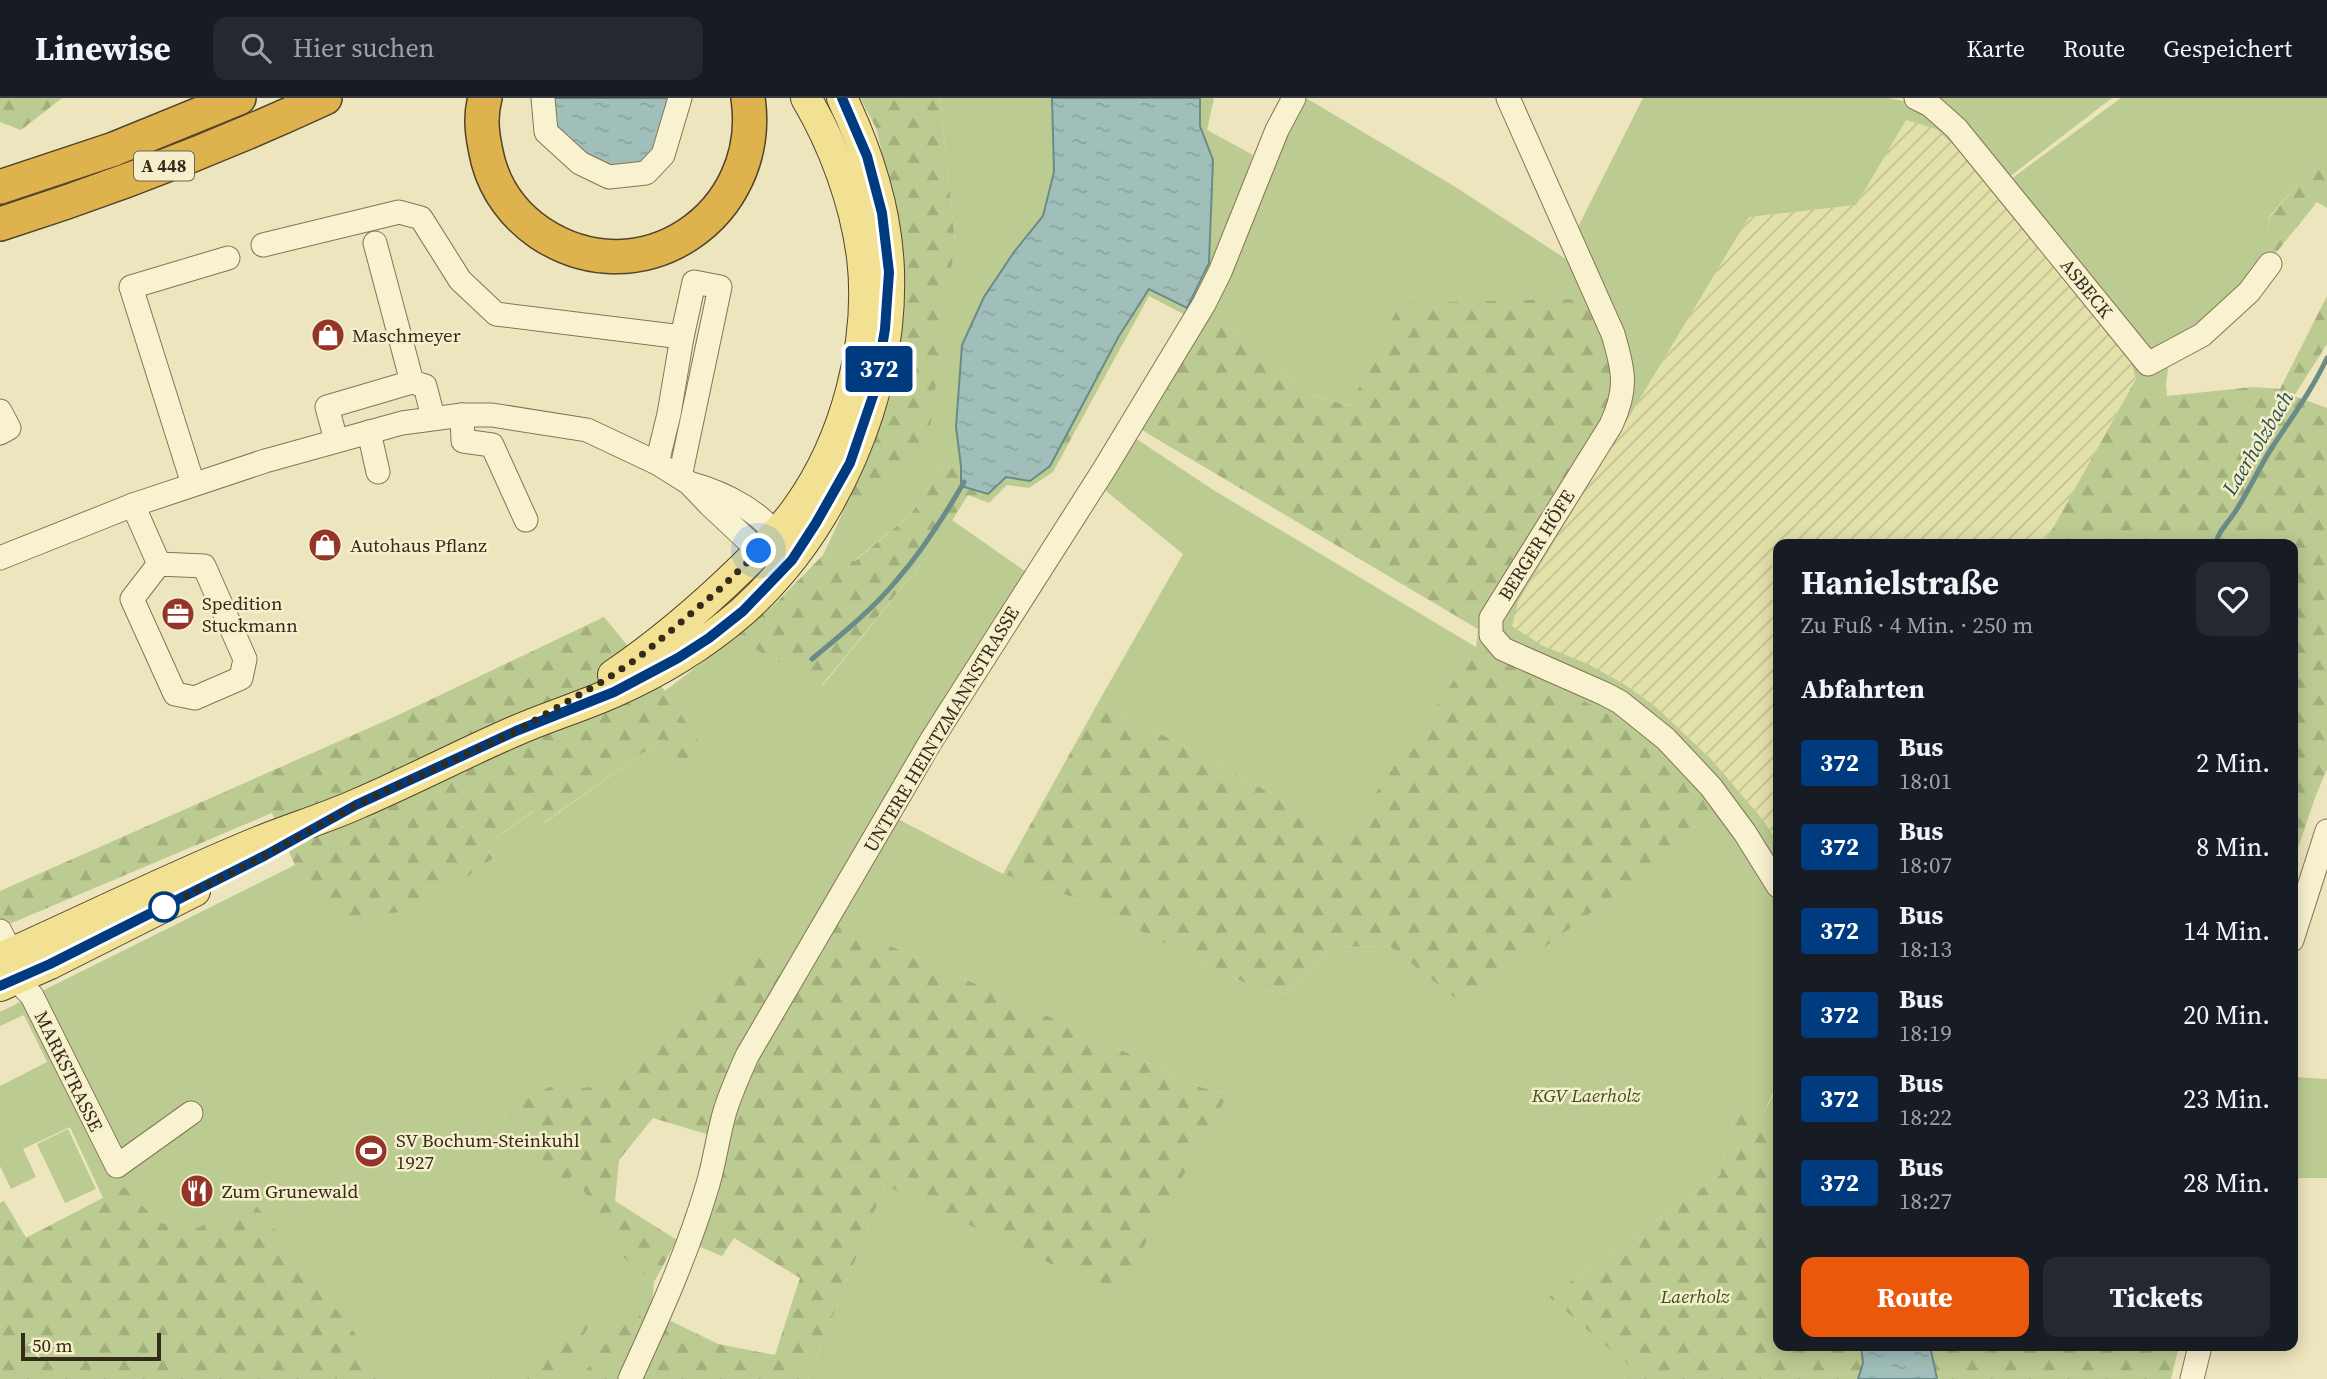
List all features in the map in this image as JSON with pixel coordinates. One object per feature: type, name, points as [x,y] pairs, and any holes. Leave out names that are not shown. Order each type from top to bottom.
[{"type":"highway","name":"A 448","points":[[0,187],[114,149],[239,98]]},
{"type":"highway","name":"A 448","points":[[0,224],[61,205],[171,164],[325,98]]},
{"type":"highway","points":[[485,98],[482,109],[483,140],[493,178],[526,223],[552,240],[583,252],[626,257],[664,247],[681,239],[719,208],[733,188],[743,166],[749,139],[748,98]]},
{"type":"main road","name":"MARKSTRASSE","points":[[516,731],[638,658],[722,587],[768,542],[822,468],[844,415],[855,372],[863,320],[862,258],[855,221],[837,163],[806,98]]},
{"type":"main road","name":"MARKSTRASSE","points":[[5,963],[266,855],[356,805],[516,731],[614,692],[678,658],[743,611],[792,560],[816,523],[850,463],[875,390],[885,329],[889,272],[882,213],[867,156],[842,98]]},
{"type":"street","points":[[542,98],[546,132],[580,163],[609,177],[646,173],[663,155],[680,98]]},
{"type":"street","name":"UNTERE HEINTZMANNSTRASSE","points":[[629,1379],[660,1315],[684,1254],[708,1184],[725,1113],[747,1056],[925,751],[1105,468],[1198,314],[1220,272],[1277,130],[1294,98]]},
{"type":"street","name":"BERGER HÖFE","points":[[1508,98],[1613,334],[1622,371],[1623,389],[1619,409],[1611,425],[1491,618],[1491,635],[1503,649],[1620,702],[1666,739],[1712,787],[1773,878]]},
{"type":"street","name":"ASBECK","points":[[1916,98],[1930,105],[1956,128],[2148,364],[2202,335],[2249,292],[2270,264]]},
{"type":"street","points":[[263,245],[399,212],[421,218],[460,280],[496,314],[682,337]]},
{"type":"street","points":[[375,243],[412,382]]},
{"type":"street","points":[[193,484],[131,287],[228,258]]},
{"type":"street","points":[[657,463],[694,282],[720,287],[685,480]]},
{"type":"street","points":[[336,440],[327,408],[412,382],[425,386],[433,417]]},
{"type":"street","points":[[0,411],[9,428],[0,433]]},
{"type":"street","points":[[462,415],[463,441],[492,445],[526,520]]},
{"type":"street","points":[[0,558],[133,505],[336,440],[433,417],[492,415],[587,430],[657,463],[685,480],[719,491],[745,508],[768,542],[792,560]]},
{"type":"street","points":[[369,432],[378,472]]},
{"type":"street","points":[[133,505],[159,564]]},
{"type":"street","points":[[159,564],[204,566],[246,659],[241,678],[195,698],[175,694],[132,599],[159,564]]},
{"type":"street","points":[[2298,922],[2325,843]]},
{"type":"street","name":"MARKSTRASSE","points":[[5,963],[32,996],[117,1166],[191,1113]]},
{"type":"street","points":[[2192,1379],[2199,1351]]},
{"type":"shaded area","points":[[1906,119],[1936,129],[1967,157],[2048,252],[2132,362],[2136,379],[2047,539],[1773,539],[1773,835],[1712,760],[1656,707],[1624,684],[1588,664],[1541,645],[1511,626],[1518,602],[1749,217],[1856,205]]},
{"type":"green space","points":[[0,98],[62,98],[21,130],[0,122]]},
{"type":"green space","points":[[860,98],[940,98],[955,240],[930,429],[860,512],[839,521],[892,393],[903,284],[900,230],[876,128]]},
{"type":"green space","points":[[940,98],[1214,98],[1207,130],[1253,155],[1217,264],[1187,316],[1149,296],[1103,380],[1088,364],[958,442],[911,514],[854,561],[823,555],[839,521],[860,512],[955,240]]},
{"type":"green space","name":"KGV Laerholz","points":[[1306,98],[1457,188],[1566,259],[1577,229],[1643,98],[1889,98],[1917,104],[1922,98],[2112,98],[2008,178],[2011,179],[2121,98],[2327,98],[2327,158],[2298,184],[2268,218],[2271,259],[2243,291],[2171,347],[2167,396],[2136,379],[2131,362],[2048,252],[1967,157],[1936,129],[1906,120],[1856,205],[1749,217],[1518,602],[1512,626],[1541,645],[1588,664],[1624,684],[1656,707],[1712,760],[1773,835],[1773,1093],[1760,1120],[1739,1091],[1720,1175],[1549,1297],[1633,1368],[1624,1379],[808,1379],[885,1185],[1228,1094],[1200,1087],[837,922],[896,818],[1003,874],[1072,897],[1257,989],[1285,994],[1332,947],[1389,946],[1465,1006],[1342,843],[1260,787],[1099,701],[1183,554],[1101,487],[1132,436],[1215,491],[1476,647],[1478,629],[1607,420],[1400,303],[1351,406],[1310,394],[1211,311],[1242,249],[1273,158]]},
{"type":"green space","points":[[2327,158],[2327,208],[2317,202],[2271,259],[2268,219],[2298,184]]},
{"type":"green space","points":[[2327,296],[2327,344],[2294,396],[2327,408],[2327,769],[2298,848],[2298,539],[2047,539],[2136,379],[2167,396],[2253,387],[2280,389]]},
{"type":"green space","points":[[1587,299],[1609,344],[1613,388],[1607,420],[1478,629],[1140,429],[1211,311],[1310,394],[1350,406],[1400,303]]},
{"type":"green space","points":[[1088,364],[1103,380],[1053,472],[1029,488],[1007,485],[989,503],[968,495],[938,543],[822,685],[734,638],[777,602],[823,555],[855,561],[911,514],[958,442],[957,422]]},
{"type":"green space","points":[[952,520],[1029,574],[732,1073],[653,1118],[599,1164],[622,1249],[654,1282],[650,1320],[622,1379],[0,1379],[0,1203],[4,1201],[26,1238],[103,1198],[70,1127],[23,1149],[36,1177],[11,1189],[0,1166],[0,1086],[47,1062],[24,1015],[0,1026],[0,1012],[295,865],[304,886],[493,857],[485,846],[534,811],[544,823],[663,739],[703,749],[665,691],[734,638],[823,685],[938,543]]},
{"type":"green space","points":[[604,617],[665,691],[704,749],[681,762],[663,739],[543,823],[533,811],[485,846],[493,858],[419,911],[345,916],[304,886],[272,813],[0,928],[0,891],[394,717]]},
{"type":"green space","points":[[1477,647],[1609,714],[1676,767],[1720,817],[1465,1006],[1389,946],[1332,947],[1285,994],[1257,989],[1072,897],[1003,874],[1099,701],[1260,787],[1342,842]]},
{"type":"green space","points":[[837,922],[1200,1087],[1228,1094],[1117,1295],[885,1185],[808,1379],[640,1379],[667,1319],[718,1344],[775,1355],[800,1278],[734,1238],[722,1256],[698,1246],[726,1140],[653,1118],[619,1160],[615,1201],[677,1240],[654,1282],[618,1253],[573,1171],[567,1191],[506,1112],[549,1087],[568,1091],[590,1087],[660,1040],[764,943],[806,978]]},
{"type":"green space","points":[[2298,1077],[2327,1079],[2327,1178],[2298,1178]]},
{"type":"green space","name":"Laerholz","points":[[1739,1090],[1760,1119],[1773,1096],[1773,1351],[2178,1351],[2171,1379],[1624,1379],[1632,1368],[1549,1297],[1720,1175]]},
{"type":"green space","points":[[68,1129],[96,1189],[65,1203],[37,1144]]},
{"type":"green space","points":[[124,1187],[159,1223],[198,1228],[251,1199],[390,1379],[0,1379],[0,1203],[4,1201],[26,1238]]},
{"type":"green space","points":[[634,1304],[644,1323],[614,1379],[580,1379]]},
{"type":"green space","points":[[599,1310],[571,1355],[545,1379],[478,1379],[499,1378],[523,1368]]},
{"type":"water","points":[[552,98],[672,98],[651,159],[623,171],[583,151],[564,137],[553,120]]},
{"type":"water","points":[[1052,98],[1200,98],[1200,126],[1213,160],[1209,263],[1187,308],[1149,289],[1119,336],[1050,466],[1030,481],[1006,477],[988,494],[961,486],[956,427],[962,345],[984,297],[1014,252],[1043,216],[1054,172]]},
{"type":"water","points":[[1862,1351],[1931,1351],[1937,1379],[1858,1379],[1863,1363]]},
{"type":"waterway","name":"Laerholzbach","points":[[2217,539],[2327,358]]},
{"type":"waterway","points":[[812,659],[887,592],[915,558],[964,482]]},
{"type":"bus line","name":"372","points":[[0,986],[50,964],[266,855],[356,805],[516,731],[614,692],[678,658],[743,611],[792,560],[850,463],[875,390],[885,329],[889,272],[882,213],[867,156],[842,98]]},
{"type":"place","name":"Maschmeyer","points":[[328,335]]},
{"type":"place","name":"Autohaus Pflanz","points":[[325,545]]},
{"type":"place","name":"Spedition Stuckmann","points":[[178,614]]},
{"type":"place","name":"SV Bochum-Steinkuhl 1927","points":[[371,1151]]},
{"type":"place","name":"Zum Grunewald","points":[[197,1191]]},
{"type":"route","points":[[164,907],[356,805],[516,731],[605,680],[638,658],[673,629],[759,551]]}]
